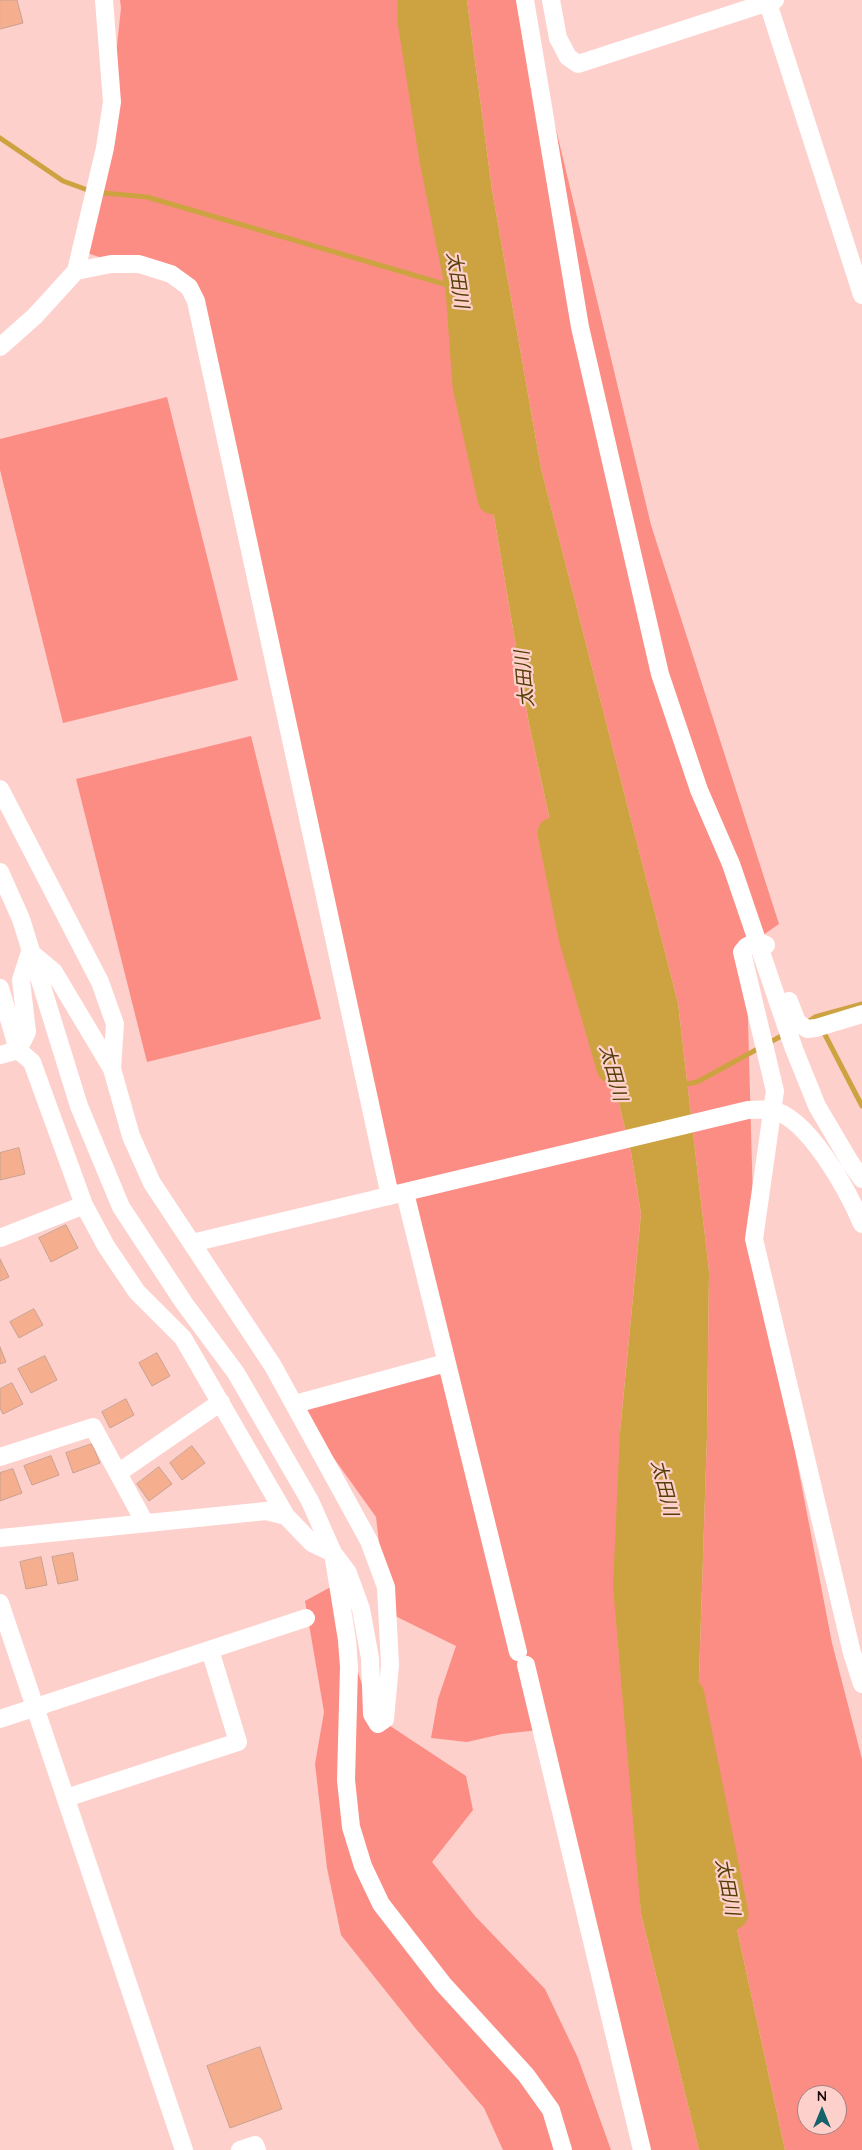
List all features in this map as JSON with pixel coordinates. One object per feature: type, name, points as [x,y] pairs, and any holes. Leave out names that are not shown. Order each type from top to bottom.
[{"type":"street","points":[[0,347],[35,316],[76,271],[105,148],[112,102],[104,0]]},
{"type":"street","points":[[525,0],[580,326],[660,674],[699,790],[731,864],[794,1049],[817,1106],[862,1179]]},
{"type":"street","points":[[551,0],[558,38],[568,57],[578,64],[770,1],[862,295]]},
{"type":"street","points":[[76,271],[111,264],[139,264],[171,274],[189,287],[196,301],[404,1193],[522,1659],[642,2150]]},
{"type":"street","points":[[0,789],[100,982],[115,1024],[112,1069]]},
{"type":"street","points":[[0,872],[21,919],[79,1106],[121,1207],[184,1303],[236,1373],[310,1501],[332,1553],[347,1640],[349,1667],[346,1780],[351,1827],[363,1866],[381,1904],[443,1984],[526,2076],[551,2110],[562,2150]]},
{"type":"street","points":[[757,941],[768,946],[797,1022],[806,1029],[816,1028],[862,1014]]},
{"type":"street","points":[[757,941],[746,947],[742,952],[775,1091],[754,1239],[850,1643],[862,1684]]},
{"type":"street","points":[[0,988],[18,1050],[32,1062],[84,1205],[106,1246],[137,1292],[183,1338],[286,1516],[312,1543],[332,1553],[348,1573],[361,1609],[370,1658],[372,1714],[378,1724],[385,1719],[390,1665],[386,1587],[369,1541],[273,1366],[152,1183],[131,1136],[112,1069],[54,972],[30,952]]},
{"type":"street","points":[[0,1055],[18,1050],[27,1032],[21,980],[30,952]]},
{"type":"street","points":[[192,1243],[748,1110],[772,1110],[791,1120],[831,1163],[850,1196],[862,1224]]},
{"type":"street","points":[[0,1238],[84,1205]]},
{"type":"street","points":[[295,1404],[446,1363]]},
{"type":"street","points":[[118,1473],[221,1402]]},
{"type":"street","points":[[0,1457],[93,1427],[145,1524]]},
{"type":"street","points":[[0,1538],[266,1512],[286,1516]]},
{"type":"street","points":[[0,1603],[184,2150]]},
{"type":"street","points":[[0,1719],[306,1618]]},
{"type":"street","points":[[66,1798],[238,1742],[210,1650]]},
{"type":"street","points":[[240,2150],[255,2145],[257,2150]]},
{"type":"shaded area","points":[[120,0],[416,0],[465,344],[529,724],[562,876],[631,1152],[641,1214],[620,1432],[641,1914],[699,2150],[648,2150],[539,1730],[502,1734],[467,1742],[431,1738],[438,1699],[456,1646],[387,1612],[376,1517],[295,1404],[443,1363],[343,978],[189,287],[81,251],[108,129],[121,8]]},
{"type":"shaded area","points":[[467,0],[525,0],[651,525],[779,924],[746,947],[754,1239],[832,1643],[862,1759],[862,2150],[785,2150],[697,1738],[707,1435],[709,1271],[678,1003],[541,468],[492,190]]},
{"type":"shaded area","points":[[167,397],[238,680],[63,723],[0,470],[0,439]]},
{"type":"shaded area","points":[[251,736],[321,1019],[147,1062],[76,779]]},
{"type":"shaded area","points":[[338,1583],[347,1640],[372,1714],[466,1776],[473,1810],[432,1862],[475,1916],[545,1989],[578,2058],[611,2150],[503,2150],[484,2108],[416,2029],[341,1935],[327,1868],[315,1764],[324,1712],[305,1601]]},
{"type":"water","points":[[416,0],[467,0],[492,190],[541,468],[678,1003],[709,1271],[707,1435],[697,1738],[785,2150],[699,2150],[641,1914],[613,1586],[620,1432],[641,1214],[631,1152],[562,876],[529,724],[465,344]]},
{"type":"building","points":[[0,0],[17,0],[23,23],[0,29]]},
{"type":"building","points":[[19,1148],[25,1174],[0,1180],[0,1153]]},
{"type":"building","points":[[66,1225],[78,1248],[51,1262],[39,1238]]},
{"type":"building","points":[[0,1259],[9,1277],[0,1281]]},
{"type":"building","points":[[34,1309],[43,1325],[19,1338],[10,1322]]},
{"type":"building","points":[[0,1347],[6,1362],[0,1364]]},
{"type":"building","points":[[157,1353],[170,1376],[152,1386],[139,1363]]},
{"type":"building","points":[[45,1356],[57,1380],[31,1393],[18,1369]]},
{"type":"building","points":[[12,1383],[23,1404],[3,1414],[0,1408],[0,1389]]},
{"type":"building","points":[[126,1399],[134,1415],[110,1428],[102,1412]]},
{"type":"building","points":[[92,1444],[100,1463],[73,1473],[66,1453]]},
{"type":"building","points":[[192,1446],[205,1463],[182,1480],[170,1463]]},
{"type":"building","points":[[51,1456],[59,1475],[32,1485],[24,1466]]},
{"type":"building","points":[[159,1467],[172,1484],[149,1501],[137,1484]]},
{"type":"building","points":[[13,1469],[22,1493],[0,1501],[0,1473]]},
{"type":"building","points":[[73,1553],[78,1580],[58,1584],[52,1557]]},
{"type":"building","points":[[41,1557],[47,1585],[26,1589],[20,1562]]},
{"type":"building","points":[[260,2047],[282,2109],[230,2128],[207,2066]]},
{"type":"waterway","name":"太田川","points":[[413,0],[413,21],[435,160],[461,289],[468,386],[493,499]]},
{"type":"waterway","points":[[0,138],[63,181],[93,192],[147,197],[461,289]]},
{"type":"waterway","name":"太田川","points":[[553,833],[574,937],[612,1068]]},
{"type":"waterway","points":[[806,1023],[815,1017],[862,1004]]},
{"type":"waterway","points":[[822,1029],[862,1106]]},
{"type":"waterway","points":[[681,1085],[697,1082],[785,1034]]},
{"type":"waterway","name":"太田川","points":[[689,1695],[733,1914]]}]
